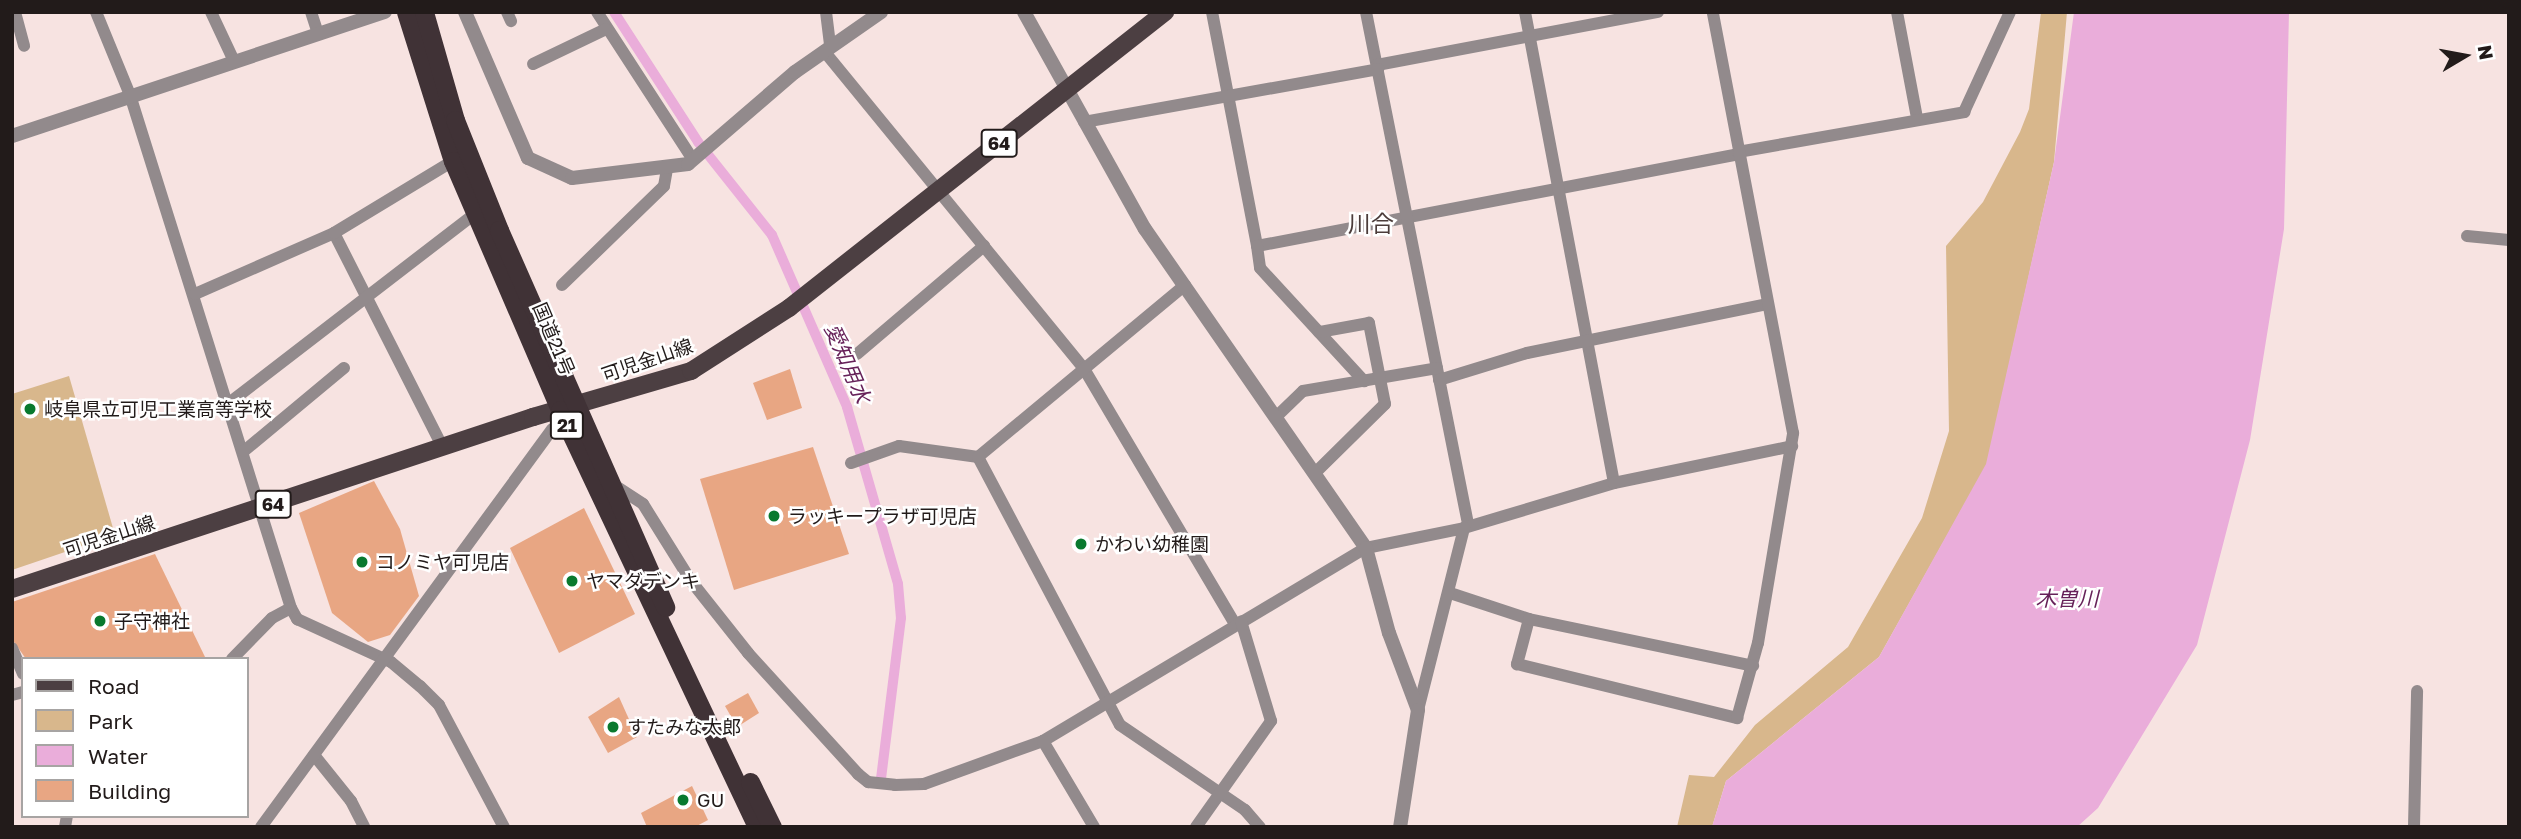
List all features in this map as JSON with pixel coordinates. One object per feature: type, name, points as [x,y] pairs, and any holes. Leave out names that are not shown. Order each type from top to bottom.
[{"type":"highway","name":"国道21号","points":[[405,12],[453,160],[476,214],[568,407],[757,827]]},
{"type":"highway","name":"国道21号","points":[[424,12],[455,120],[568,407],[611,483],[704,690],[772,827]]},
{"type":"main road","name":"可児金山線","points":[[12,589],[443,447],[691,371],[789,308],[1165,12]]},
{"type":"street","points":[[15,12],[24,46]]},
{"type":"street","points":[[96,12],[130,95],[263,506],[292,608],[307,625],[384,659],[439,705],[504,827]]},
{"type":"street","points":[[211,12],[234,61]]},
{"type":"street","points":[[311,12],[318,33]]},
{"type":"street","points":[[12,136],[385,12]]},
{"type":"street","points":[[465,12],[523,148],[536,165],[572,178],[667,169],[695,158],[827,49],[881,12]]},
{"type":"street","points":[[597,12],[695,158]]},
{"type":"street","points":[[826,12],[827,49],[1083,367],[1238,623],[1270,721],[1196,827]]},
{"type":"street","points":[[1024,12],[1145,229],[1366,548],[1389,633],[1418,710]]},
{"type":"street","points":[[1212,12],[1260,268],[1364,381]]},
{"type":"street","points":[[1366,12],[1466,526],[1418,710],[1400,827]]},
{"type":"street","points":[[1525,12],[1614,483]]},
{"type":"street","points":[[1084,122],[1227,97],[1658,12]]},
{"type":"street","points":[[1528,619],[1517,664],[1737,718],[1753,666],[1793,446],[1713,12]]},
{"type":"street","points":[[1897,12],[1917,118]]},
{"type":"street","points":[[1257,246],[1407,216],[1559,190],[1917,118],[1964,112],[2010,12]]},
{"type":"street","points":[[533,64],[606,29]]},
{"type":"street","points":[[195,294],[334,233],[453,160]]},
{"type":"street","points":[[562,285],[664,186],[667,169]]},
{"type":"street","points":[[229,402],[476,214]]},
{"type":"street","points":[[334,233],[443,447]]},
{"type":"street","points":[[2467,236],[2509,240]]},
{"type":"street","points":[[857,355],[984,246]]},
{"type":"street","points":[[851,463],[899,446],[978,457],[1083,367],[1185,285]]},
{"type":"street","points":[[1277,416],[1303,391],[1380,378],[1438,374],[1768,304]]},
{"type":"street","points":[[1315,472],[1385,404],[1369,323],[1320,332]]},
{"type":"street","points":[[244,451],[344,368]]},
{"type":"street","points":[[261,827],[552,429]]},
{"type":"street","points":[[611,483],[643,504],[691,581],[748,653],[868,782],[924,784],[1044,741],[1366,548],[1466,526],[1614,483],[1793,446]]},
{"type":"street","points":[[978,457],[1108,701],[1129,734],[1220,794],[1260,827]]},
{"type":"street","points":[[1450,593],[1528,619],[1753,666]]},
{"type":"street","points":[[234,657],[272,618],[292,608]]},
{"type":"street","points":[[12,649],[21,669]]},
{"type":"street","points":[[2414,827],[2417,691]]},
{"type":"street","points":[[1044,741],[1094,827]]},
{"type":"street","points":[[314,755],[351,801],[364,827]]},
{"type":"green space","points":[[2041,12],[2067,12],[2054,162],[1987,464],[1879,657],[1726,781],[1712,827],[1677,827],[1689,775],[1714,777],[1755,725],[1848,647],[1922,518],[1949,431],[1946,246],[1983,202],[2020,132],[2029,109]]},
{"type":"green space","points":[[69,376],[115,535],[12,570],[12,394]]},
{"type":"water","name":"木曽川","points":[[2074,12],[2289,12],[2284,229],[2250,440],[2197,645],[2098,808],[2077,827],[1712,827],[1726,781],[1879,657],[1986,464],[2054,162]]},
{"type":"building","points":[[790,369],[802,408],[767,420],[753,383]]},
{"type":"building","name":"ラッキープラザ可児店","points":[[813,447],[849,554],[734,590],[700,479]]},
{"type":"building","name":"コノミヤ可児店","points":[[374,481],[400,529],[419,596],[390,635],[368,642],[332,613],[299,513]]},
{"type":"building","name":"ヤマダデンキ","points":[[584,508],[635,614],[559,653],[510,548]]},
{"type":"building","name":"子守神社","points":[[155,554],[205,657],[25,657],[12,639],[12,602]]},
{"type":"building","points":[[748,693],[759,713],[737,727],[725,706]]},
{"type":"building","name":"すたみな太郎","points":[[619,697],[637,737],[608,753],[588,717]]},
{"type":"building","name":"GU","points":[[692,786],[708,820],[695,827],[647,827],[641,813]]},
{"type":"waterway","name":"愛知用水","points":[[614,12],[698,142],[772,235],[847,407],[898,584],[901,618],[881,779]]},
{"type":"place","name":"岐阜県立可児工業高等学校","points":[[30,409]]},
{"type":"place","name":"ラッキープラザ可児店","points":[[774,516]]},
{"type":"place","name":"かわい幼稚園","points":[[1081,544]]},
{"type":"place","name":"コノミヤ可児店","points":[[362,562]]},
{"type":"place","name":"ヤマダデンキ","points":[[572,581]]},
{"type":"place","name":"子守神社","points":[[100,621]]},
{"type":"place","name":"すたみな太郎","points":[[613,727]]},
{"type":"place","name":"GU","points":[[683,800]]},
{"type":"district","name":"川合","points":[[1371,223]]}]
